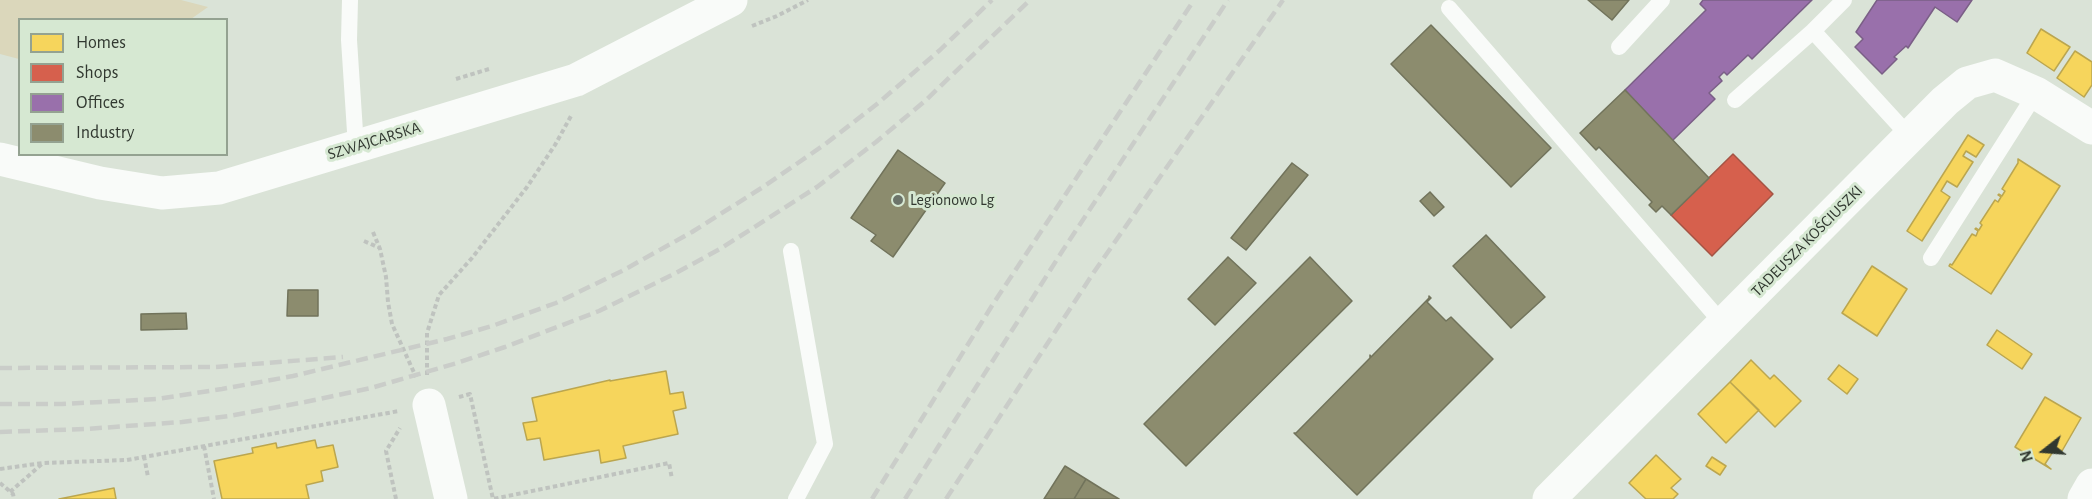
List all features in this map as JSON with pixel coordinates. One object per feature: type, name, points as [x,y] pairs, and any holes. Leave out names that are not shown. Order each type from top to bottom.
[{"type":"street","name":"SZWAJCARSKA","points":[[0,159],[100,183],[162,193],[219,188],[576,80],[731,0]]},
{"type":"street","name":"TADEUSZA KOŚCIUSZKI","points":[[1549,499],[1945,101],[1967,83],[1995,75],[2036,93],[2092,128]]},
{"type":"street","points":[[422,402],[451,499]]},
{"type":"street","points":[[2084,499],[2092,485]]},
{"type":"lane","points":[[350,0],[349,40],[356,147]]},
{"type":"lane","points":[[1618,47],[1662,0]]},
{"type":"lane","points":[[1735,100],[1813,31],[1844,0]]},
{"type":"lane","points":[[1449,9],[1723,324]]},
{"type":"lane","points":[[1813,31],[1910,137]]},
{"type":"lane","points":[[1931,258],[2036,93]]},
{"type":"lane","points":[[791,251],[825,444],[796,499]]},
{"type":"path","points":[[396,499],[386,451],[422,402],[427,333],[439,295],[472,258],[527,187],[555,146],[592,72]]},
{"type":"path","points":[[374,232],[380,249],[392,324],[420,386],[422,402]]},
{"type":"path","points":[[364,241],[380,249]]},
{"type":"path","points":[[0,469],[43,463],[127,460],[470,393],[493,499],[669,463],[672,479]]},
{"type":"path","points":[[204,446],[214,499]]},
{"type":"path","points":[[144,456],[148,477]]},
{"type":"path","points":[[10,492],[43,463]]},
{"type":"path","points":[[0,483],[14,499]]},
{"type":"shaded area","points":[[0,0],[181,0],[208,7],[192,18],[18,18],[18,59],[0,54]]},
{"type":"building: Homes","points":[[2041,29],[2070,47],[2054,71],[2027,53]]},
{"type":"building: Homes","points":[[2075,51],[2092,62],[2092,85],[2084,97],[2057,78]]},
{"type":"building: Homes","points":[[1968,135],[1984,145],[1976,157],[1966,151],[1963,156],[1973,162],[1957,187],[1947,181],[1941,191],[1950,197],[1922,241],[1907,231]]},
{"type":"building: Homes","points":[[2018,159],[2060,186],[1991,294],[1949,266],[1952,265],[1972,234],[1976,236],[1978,231],[1975,229],[1979,230],[1982,225],[1980,223],[1995,200],[1998,202],[2001,197],[1998,195],[2002,196],[2005,191],[2002,189],[2018,163]]},
{"type":"building: Homes","points":[[1872,266],[1907,289],[1877,336],[1842,313]]},
{"type":"building: Homes","points":[[1997,330],[2032,354],[2022,369],[1987,345]]},
{"type":"building: Homes","points":[[1751,360],[1770,379],[1774,375],[1801,401],[1775,427],[1730,382]]},
{"type":"building: Homes","points":[[1839,365],[1858,379],[1847,394],[1828,379]]},
{"type":"building: Homes","points":[[666,371],[670,394],[683,392],[686,408],[673,411],[678,434],[623,446],[626,458],[601,463],[599,450],[544,460],[540,438],[527,440],[523,423],[537,421],[532,398],[610,380]]},
{"type":"building: Homes","points":[[1730,382],[1759,410],[1726,443],[1698,414]]},
{"type":"building: Homes","points":[[2045,397],[2081,418],[2062,451],[2056,447],[2045,464],[2051,469],[2015,447]]},
{"type":"building: Homes","points":[[315,440],[317,448],[333,445],[338,467],[321,471],[323,481],[306,485],[309,499],[222,499],[214,461],[253,453],[252,448],[276,443],[277,448]]},
{"type":"building: Homes","points":[[1656,455],[1681,479],[1671,488],[1678,494],[1673,499],[1646,499],[1629,483]]},
{"type":"building: Homes","points":[[1712,457],[1726,466],[1720,475],[1706,466]]},
{"type":"building: Homes","points":[[114,488],[116,499],[59,499]]},
{"type":"building: Shops","points":[[1733,154],[1773,194],[1712,256],[1671,215]]},
{"type":"building: Offices","points":[[1703,0],[1812,0],[1752,59],[1748,55],[1727,75],[1724,72],[1719,77],[1722,81],[1709,93],[1715,99],[1672,141],[1625,90],[1706,10],[1700,4]]},
{"type":"building: Offices","points":[[1877,0],[1972,0],[1957,22],[1935,7],[1908,48],[1906,46],[1894,57],[1897,59],[1882,74],[1855,47],[1863,39],[1856,32]]},
{"type":"building: Industry","points":[[1588,0],[1629,0],[1612,20]]},
{"type":"building: Industry","points":[[1431,25],[1551,148],[1511,187],[1391,64]]},
{"type":"building: Industry","points":[[1625,90],[1709,178],[1671,215],[1662,206],[1656,212],[1649,205],[1652,202],[1599,147],[1596,150],[1580,133]]},
{"type":"building: Industry","name":"Legionowo Lg","points":[[898,150],[945,183],[893,257],[871,241],[876,235],[851,218]]},
{"type":"building: Industry","points":[[1292,163],[1308,175],[1246,250],[1231,238]]},
{"type":"building: Industry","points":[[1430,192],[1444,207],[1434,216],[1420,201]]},
{"type":"building: Industry","points":[[1486,235],[1545,297],[1511,328],[1453,266]]},
{"type":"building: Industry","points":[[1228,257],[1256,283],[1215,325],[1188,299]]},
{"type":"building: Industry","points":[[1310,257],[1352,301],[1186,466],[1144,424]]},
{"type":"building: Industry","points":[[288,290],[318,290],[318,316],[287,316]]},
{"type":"building: Industry","points":[[1429,296],[1431,298],[1427,302],[1446,321],[1451,317],[1493,359],[1357,495],[1294,433]]},
{"type":"building: Industry","points":[[186,313],[187,329],[141,330],[141,314]]},
{"type":"building: Industry","points":[[1065,466],[1086,479],[1074,499],[1044,499]]},
{"type":"building: Industry","points":[[1086,479],[1102,489],[1119,499],[1074,499]]},
{"type":"railway","points":[[0,404],[62,404],[157,399],[222,389],[293,376],[447,339],[556,303],[622,271],[692,232],[824,145],[877,104],[940,50],[992,0]]},
{"type":"railway","points":[[0,432],[182,422],[305,402],[371,388],[457,363],[599,311],[720,249],[817,187],[925,101],[1030,0]]},
{"type":"railway","points":[[872,499],[993,304],[1194,0]]},
{"type":"railway","points":[[905,499],[1063,250],[1228,0]]},
{"type":"railway","points":[[946,499],[1094,272],[1283,0]]},
{"type":"railway","points":[[0,368],[215,367],[343,357]]},
{"type":"place","name":"Legionowo Lg","points":[[898,200]]}]
